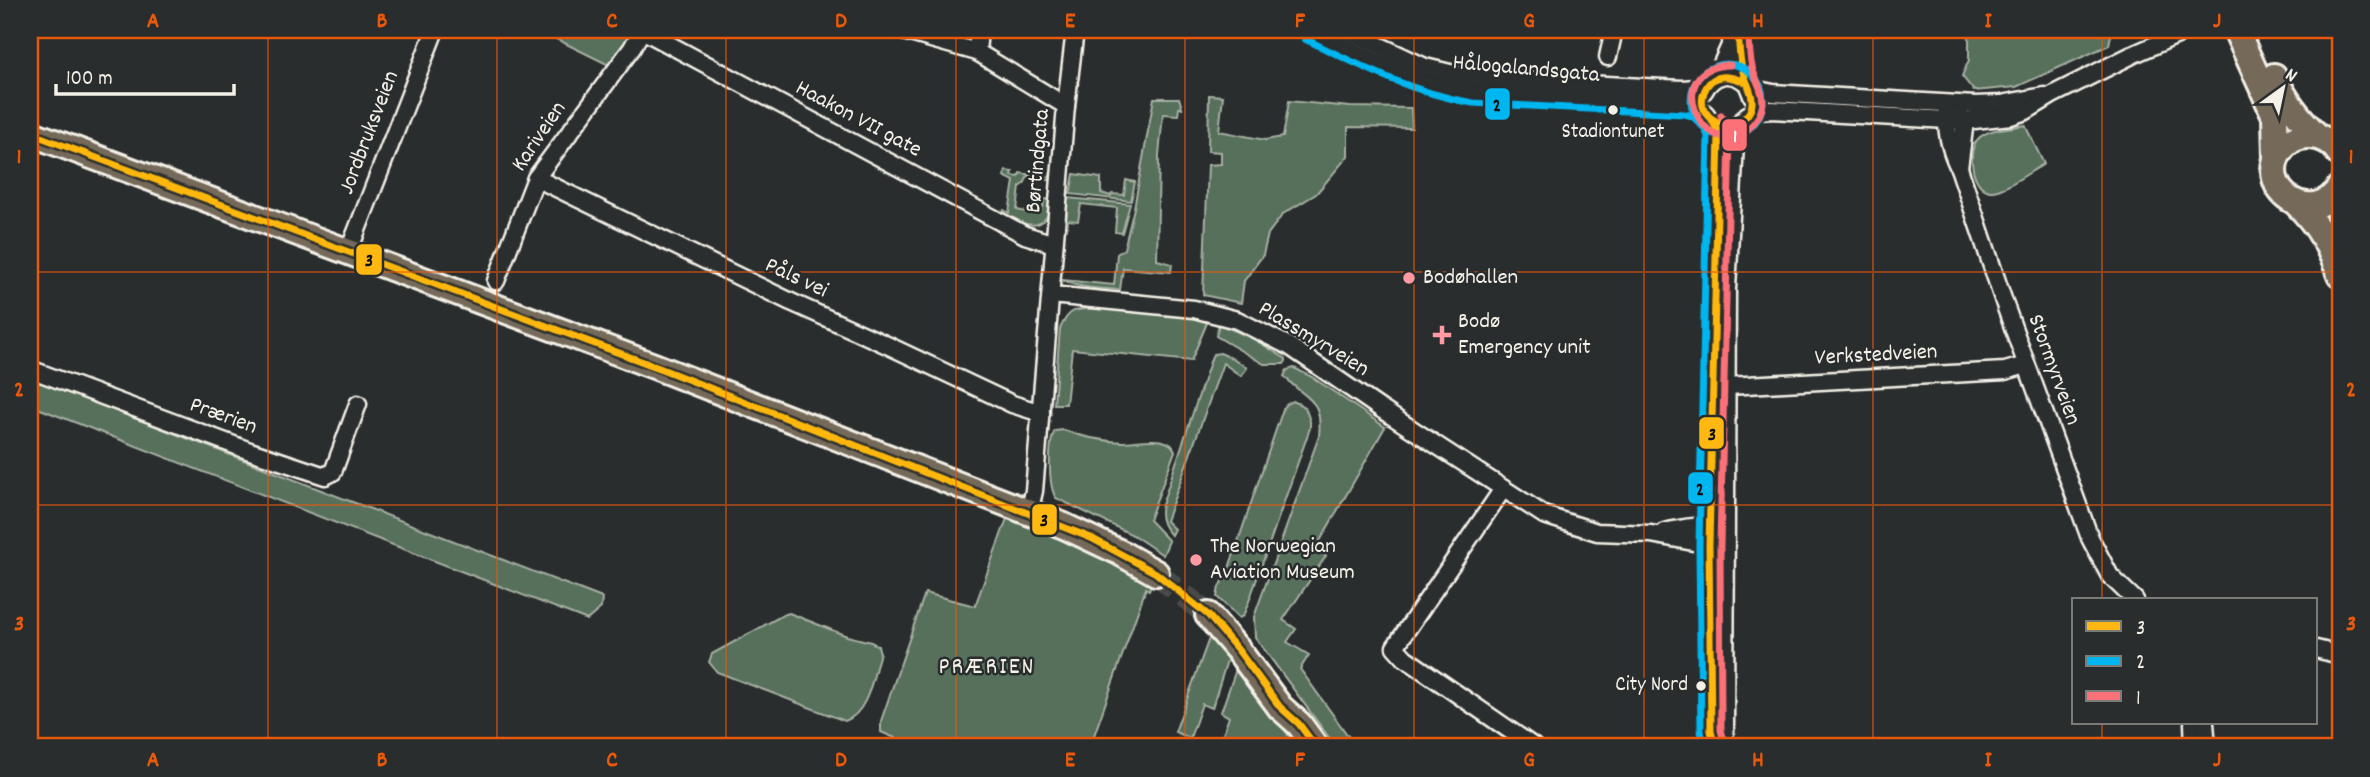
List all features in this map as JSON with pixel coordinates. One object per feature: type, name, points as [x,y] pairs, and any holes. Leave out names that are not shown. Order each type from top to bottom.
[{"type":"highway","points":[[2236,30],[2275,116],[2276,182],[2284,195],[2310,217],[2329,243],[2340,275]]},
{"type":"highway","points":[[2253,30],[2283,95],[2300,120],[2319,137],[2330,142],[2340,154]]},
{"type":"highway","points":[[30,133],[654,366],[1091,538],[1156,573]]},
{"type":"highway","points":[[2276,159],[2283,147],[2294,139],[2319,137]]},
{"type":"highway","points":[[2297,204],[2311,206],[2325,202],[2340,188]]},
{"type":"highway","points":[[2340,188],[2340,209]]},
{"type":"highway","points":[[1208,615],[1316,747]]},
{"type":"highway","points":[[1280,706],[1289,730],[1301,747]]},
{"type":"street","name":"Jordbruksveien","points":[[348,253],[435,30]]},
{"type":"street","name":"Kariveien","points":[[496,281],[536,178],[642,30]]},
{"type":"street","name":"Haakon VII gate","points":[[642,30],[1025,235],[1054,244]]},
{"type":"street","points":[[899,30],[977,52],[1066,106]]},
{"type":"street","points":[[977,52],[979,30]]},
{"type":"street","name":"Børtindgata","points":[[1051,295],[1074,30]]},
{"type":"street","name":"Hålogalandsgata","points":[[1310,30],[1414,78],[1451,89],[1474,93],[1685,104],[1696,106],[1709,117],[1730,125],[1772,110],[1947,112],[2054,94]]},
{"type":"street","name":"Hålogalandsgata","points":[[1346,30],[1425,67],[1471,78],[1682,89],[1696,88],[1728,75],[1747,85],[1773,93],[1947,112],[1965,121],[2011,116],[2026,111],[2054,94],[2189,30]]},
{"type":"street","points":[[1608,57],[1614,30]]},
{"type":"street","points":[[1715,747],[1711,731],[1709,545],[1719,134],[1703,108],[1702,95],[1738,30]]},
{"type":"street","points":[[1723,747],[1727,289],[1736,135],[1752,99],[1747,85],[1738,30]]},
{"type":"street","name":"Stormyrveien","points":[[1947,112],[1949,145],[2026,365],[2090,538],[2123,598]]},
{"type":"street","name":"Stormyrveien","points":[[1959,168],[1965,121]]},
{"type":"street","name":"Påls vei","points":[[536,178],[791,302],[1012,404],[1041,413]]},
{"type":"street","points":[[1029,513],[1034,491],[1051,295]]},
{"type":"street","name":"Plassmyrveien","points":[[1051,295],[1194,309],[1237,320],[1289,346],[1544,515],[1597,532],[1651,534],[1709,545]]},
{"type":"street","name":"Verkstedveien","points":[[1727,386],[2005,372],[2026,365]]},
{"type":"street","name":"Prærien","points":[[30,369],[325,476],[332,472],[358,404]]},
{"type":"street","points":[[1503,489],[1395,647],[1405,658],[1534,747]]},
{"type":"street","points":[[1711,527],[1724,539]]},
{"type":"street","name":"Plassmyrveien","points":[[1651,534],[1711,527]]},
{"type":"street","points":[[1709,545],[1724,539]]},
{"type":"street","name":"Stormyrveien","points":[[2116,583],[2133,598]]},
{"type":"street","points":[[2318,650],[2340,655]]},
{"type":"street","points":[[2193,724],[2194,747]]},
{"type":"street","points":[[2205,724],[2207,747]]},
{"type":"green space","points":[[538,30],[642,30],[617,69]]},
{"type":"green space","points":[[1969,30],[2112,30],[2109,45],[2016,87],[1974,91],[1962,76],[1969,60]]},
{"type":"green space","points":[[1209,95],[1223,96],[1219,131],[1265,140],[1283,137],[1289,101],[1350,107],[1411,108],[1412,128],[1348,127],[1348,156],[1316,194],[1283,214],[1268,234],[1263,255],[1244,281],[1241,303],[1203,295],[1208,165],[1221,164],[1221,152],[1208,151]]},
{"type":"green space","points":[[1154,98],[1179,98],[1182,108],[1179,108],[1178,115],[1163,114],[1159,155],[1157,260],[1172,264],[1171,272],[1123,268],[1120,290],[1083,287],[1062,280],[1114,285],[1117,254],[1124,249],[1134,208]]},
{"type":"green space","points":[[2025,125],[2044,164],[1995,191],[1984,188],[1975,176],[1973,168],[1973,151],[1978,139],[1994,131]]},
{"type":"green space","points":[[1054,164],[1054,181],[1028,176],[1020,187],[1017,210],[1031,213],[1032,208],[1043,207],[1044,199],[1053,200],[1045,219],[1034,225],[1001,215],[1004,210],[1009,213],[1014,181],[1004,176],[1006,171],[1019,177],[1020,173],[1049,177]]},
{"type":"green space","points":[[1074,174],[1101,178],[1101,193],[1111,196],[1124,195],[1126,180],[1135,182],[1131,201],[1070,194]]},
{"type":"green space","points":[[1067,198],[1130,204],[1122,233],[1115,232],[1117,208],[1081,204],[1078,221],[1068,220],[1065,229]]},
{"type":"green space","points":[[1098,308],[1209,318],[1191,361],[1072,349],[1066,404],[1054,404],[1060,329],[1070,313]]},
{"type":"green space","points":[[1219,324],[1254,339],[1286,361],[1284,364],[1264,364],[1216,336]]},
{"type":"green space","points":[[1220,353],[1247,368],[1241,376],[1223,363],[1166,521],[1174,529],[1171,535],[1162,522],[1162,505],[1212,356]]},
{"type":"green space","points":[[1294,368],[1312,377],[1385,427],[1316,548],[1326,556],[1283,620],[1296,629],[1287,642],[1309,655],[1300,669],[1356,747],[1336,747],[1255,637],[1254,617],[1319,436],[1320,423],[1315,406],[1284,376],[1287,370]]},
{"type":"green space","points":[[30,378],[602,598],[601,608],[587,620],[30,405]]},
{"type":"green space","points":[[1293,401],[1305,407],[1310,428],[1248,604],[1243,616],[1239,618],[1217,597],[1219,587],[1229,568],[1283,409]]},
{"type":"green space","points":[[1063,430],[1100,440],[1158,440],[1173,446],[1175,451],[1149,520],[1169,541],[1163,555],[1133,535],[1056,498],[1050,474],[1051,444],[1055,431]]},
{"type":"green space","points":[[1009,513],[1153,580],[1149,590],[1146,588],[1090,747],[916,747],[881,732],[881,721],[925,593],[975,606]]},
{"type":"green space","points":[[789,613],[878,646],[880,653],[869,692],[860,710],[853,717],[845,721],[717,672],[709,662],[712,654]]},
{"type":"green space","points":[[1211,633],[1229,654],[1212,708],[1202,704],[1190,738],[1175,732]]},
{"type":"green space","points":[[1239,661],[1296,747],[1218,747],[1229,717],[1221,712]]},
{"type":"tunnel","points":[[1156,573],[1208,615]]},
{"type":"transit line","name":"3","points":[[1738,30],[1741,63],[1752,97],[1751,108],[1748,114],[1733,124],[1716,121],[1704,110],[1704,92],[1712,81],[1728,77],[1745,82]]},
{"type":"transit line","name":"1","points":[[1730,65],[1709,69],[1697,80],[1693,95],[1695,111],[1703,125],[1716,134],[1730,137],[1750,127],[1758,118],[1763,103],[1751,62],[1749,30]]},
{"type":"transit line","name":"2","points":[[1305,39],[1387,77],[1429,93],[1473,103],[1684,114],[1699,122]]},
{"type":"transit line","name":"2","points":[[1727,64],[1747,70],[1757,80],[1763,100],[1757,120],[1747,130],[1727,136],[1707,130],[1697,120],[1691,100],[1697,80],[1707,70],[1727,64]]},
{"type":"transit line","name":"1","points":[[1721,115],[1730,134],[1720,546],[1721,730],[1725,744]]},
{"type":"transit line","name":"3","points":[[1712,120],[1719,134],[1709,545],[1711,731],[1715,747]]},
{"type":"transit line","name":"2","points":[[1703,125],[1708,136],[1699,545],[1701,731],[1704,747]]},
{"type":"transit line","name":"3","points":[[30,133],[654,366],[1091,538],[1156,573],[1208,615],[1280,707],[1299,724],[1316,747]]},
{"type":"place","name":"Stadiontunet","points":[[1613,110]]},
{"type":"place","name":"Bodøhallen","points":[[1409,278]]},
{"type":"place","name":"Bodø Emergency unit","points":[[1442,335]]},
{"type":"place","name":"The Norwegian Aviation Museum","points":[[1196,560]]},
{"type":"place","name":"City Nord","points":[[1701,686]]},
{"type":"district","name":"PRÆRIEN","points":[[987,668]]}]
